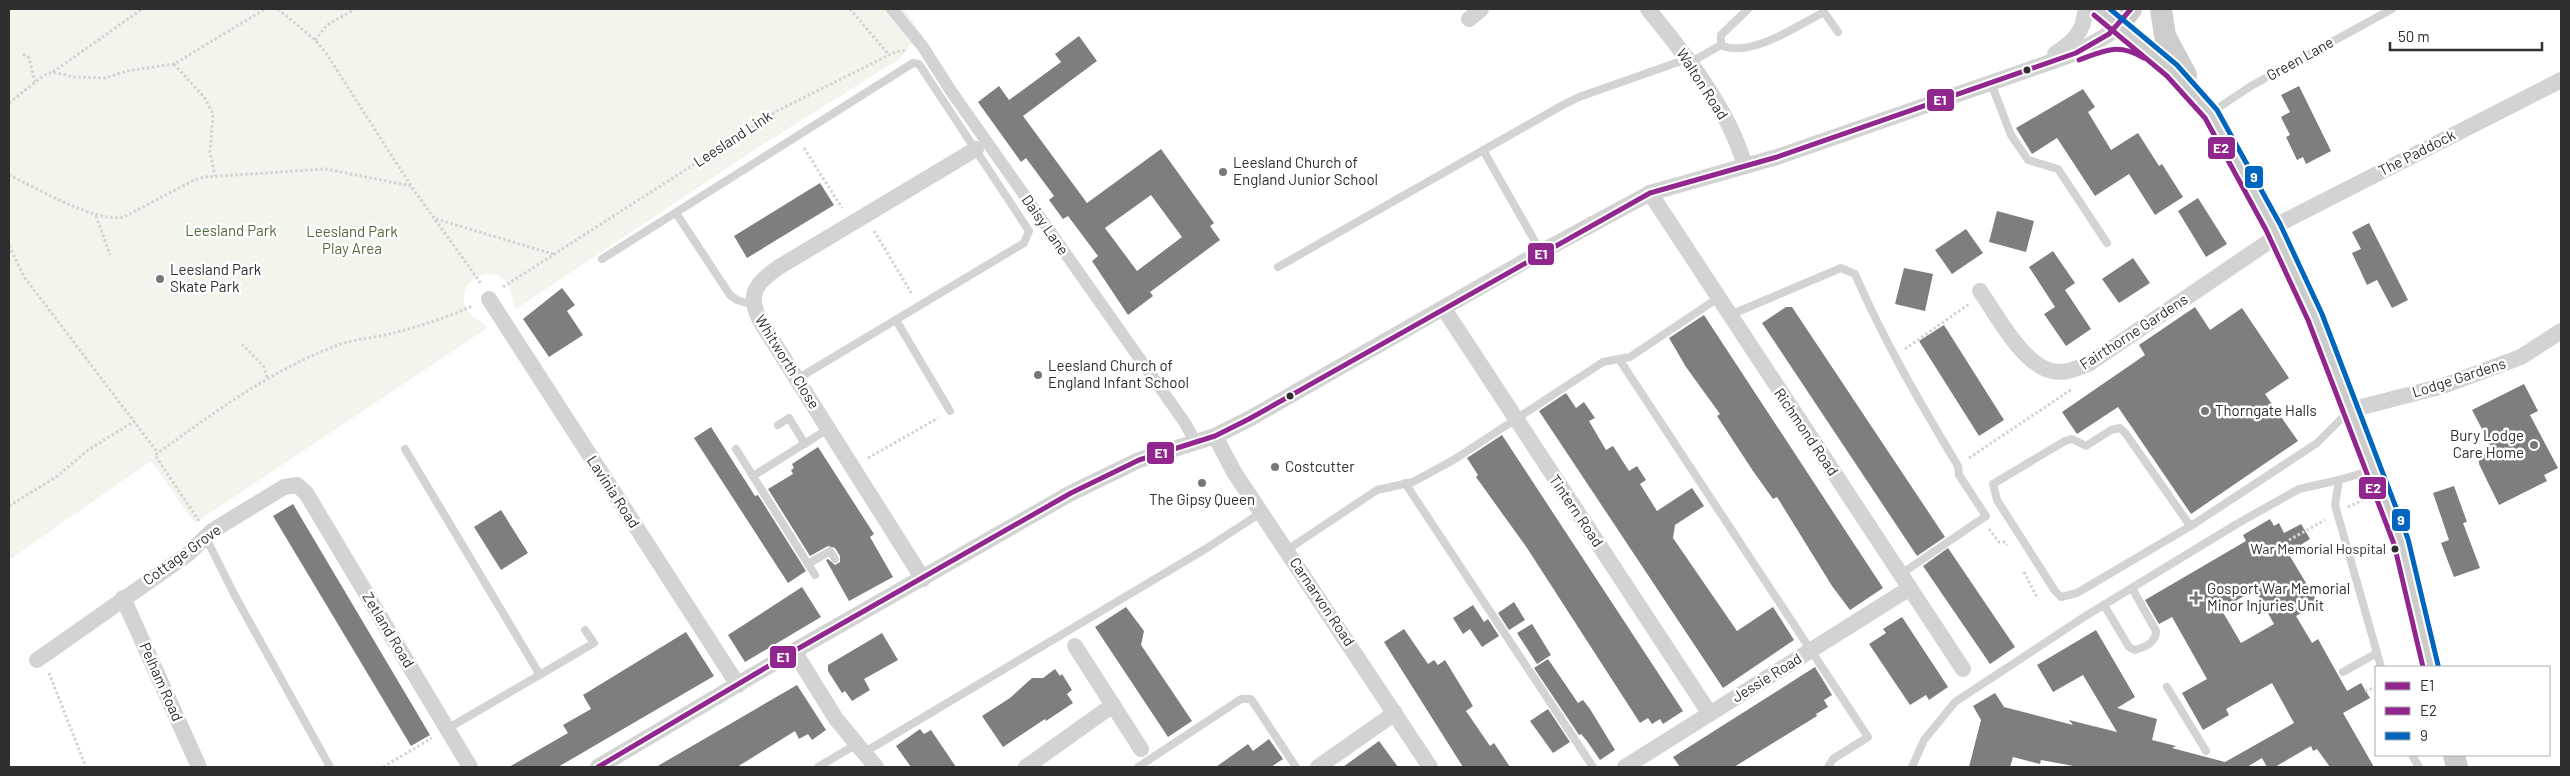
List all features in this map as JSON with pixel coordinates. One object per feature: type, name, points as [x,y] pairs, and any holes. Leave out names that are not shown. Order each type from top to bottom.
[{"type":"main road","points":[[2099,9],[2124,18],[2148,51],[2182,81],[2210,114]]},
{"type":"main road","points":[[2161,9],[2163,29],[2167,42],[2210,114],[2275,232],[2315,317],[2401,542],[2431,666]]},
{"type":"street","name":"Daisy Lane","points":[[892,9],[924,47],[951,91],[1185,423],[1196,443]]},
{"type":"street","name":"Walton Road","points":[[1648,9],[1690,60],[1732,131],[1745,166]]},
{"type":"street","points":[[2022,72],[2050,58],[2074,40],[2082,27],[2085,9]]},
{"type":"street","points":[[2076,52],[2109,34],[2124,18]]},
{"type":"street","points":[[598,767],[794,651],[1071,493],[1139,460],[1196,443],[1249,420],[1541,252],[1650,193],[1745,166],[1991,83],[2076,52],[2117,40],[2132,41],[2148,51]]},
{"type":"street","name":"The Paddock","points":[[2275,232],[2561,80]]},
{"type":"street","name":"Whitworth Close","points":[[923,579],[762,324],[753,306],[753,296],[762,280],[976,149]]},
{"type":"street","name":"Richmond Road","points":[[1650,193],[1963,670]]},
{"type":"street","name":"Fairthorne Gardens","points":[[1981,292],[2022,351],[2034,362],[2053,371],[2072,371],[2090,363],[2275,232]]},
{"type":"street","name":"Lavinia Road","points":[[489,299],[738,685]]},
{"type":"street","name":"Tintern Road","points":[[1444,309],[1710,714]]},
{"type":"street","name":"Lodge Gardens","points":[[2350,410],[2443,386],[2521,357],[2561,330]]},
{"type":"street","name":"Carnarvon Road","points":[[1215,436],[1234,472],[1396,713],[1430,767]]},
{"type":"street","name":"Cottage Grove","points":[[40,658],[188,554],[207,537],[284,487],[297,485],[306,494]]},
{"type":"street","name":"Zetland Road","points":[[306,494],[470,767]]},
{"type":"street","name":"Jessie Road","points":[[1625,767],[1812,649],[1905,581]]},
{"type":"street","name":"Pelham Road","points":[[123,598],[200,767]]},
{"type":"street","points":[[1075,646],[1141,749]]},
{"type":"street","points":[[794,651],[836,719],[876,767]]},
{"type":"street","points":[[1026,767],[1113,704]]},
{"type":"street","points":[[1318,767],[1396,713]]},
{"type":"lane","points":[[1721,45],[1721,35],[1748,9]]},
{"type":"lane","name":"Green Lane","points":[[2210,114],[2251,86],[2392,9]]},
{"type":"lane","points":[[1721,45],[1730,50],[1764,42],[1824,12],[1838,32]]},
{"type":"lane","points":[[1278,267],[1579,97],[1690,60],[1721,45]]},
{"type":"lane","points":[[602,259],[676,214],[913,62],[919,64],[1029,231],[1024,243],[797,380]]},
{"type":"lane","points":[[1991,83],[2011,135],[2028,160],[2058,169],[2107,242]]},
{"type":"lane","points":[[1483,150],[1541,252]]},
{"type":"lane","points":[[676,214],[730,295],[753,306]]},
{"type":"lane","points":[[1729,316],[1841,268],[1855,274],[1876,324],[1958,466],[1959,475],[1986,516],[1905,581]]},
{"type":"lane","points":[[1287,550],[1377,490],[1405,484],[1455,459],[1603,362],[1630,356],[1718,298]]},
{"type":"lane","points":[[896,320],[950,411]]},
{"type":"lane","points":[[1619,358],[1868,736],[1833,758],[1828,767]]},
{"type":"lane","points":[[2194,524],[2189,524],[2120,428],[2111,430],[2086,446],[2072,439],[2065,441],[1993,484],[1997,500],[2061,597],[2076,593],[2194,524],[2317,444],[2350,410]]},
{"type":"lane","points":[[778,425],[789,418],[805,444]]},
{"type":"lane","points":[[753,476],[828,429]]},
{"type":"lane","points":[[405,449],[540,674]]},
{"type":"lane","points":[[736,449],[815,575]]},
{"type":"lane","points":[[1912,767],[1924,740],[1955,702],[2084,617],[2299,489],[2339,480],[2373,469]]},
{"type":"lane","points":[[2339,480],[2335,499],[2336,513],[2381,666]]},
{"type":"lane","points":[[1405,484],[1592,767]]},
{"type":"lane","points":[[818,767],[861,748],[1199,554],[1262,512]]},
{"type":"lane","points":[[207,537],[234,594],[330,767]]},
{"type":"lane","points":[[808,564],[830,551],[835,559]]},
{"type":"lane","points":[[2104,605],[2128,647],[2135,650],[2152,642],[2156,637],[2156,631],[2132,588]]},
{"type":"lane","points":[[447,729],[594,643],[585,630]]},
{"type":"lane","points":[[2343,672],[2377,653]]},
{"type":"lane","points":[[2167,687],[2206,750]]},
{"type":"lane","points":[[1138,767],[1241,699],[1251,699],[1296,767]]},
{"type":"lane","points":[[2413,756],[2419,767]]},
{"type":"path","points":[[9,103],[35,82],[53,72],[142,9]]},
{"type":"path","points":[[53,72],[74,77],[105,78],[126,71],[174,64],[265,9]]},
{"type":"path","points":[[207,537],[155,455],[245,391],[268,378],[343,343],[389,334],[430,322],[489,299],[476,275],[411,186],[315,40],[278,9]]},
{"type":"path","points":[[315,40],[327,25],[355,9]]},
{"type":"path","points":[[850,9],[889,55]]},
{"type":"path","name":"Leesland Link","points":[[509,283],[777,111],[889,55],[924,47]]},
{"type":"path","points":[[23,54],[29,58],[35,82]]},
{"type":"path","points":[[174,64],[204,97],[214,114],[210,152],[215,176]]},
{"type":"path","points":[[797,136],[919,306]]},
{"type":"path","points":[[9,175],[106,218],[124,217],[194,180],[215,176],[294,169],[326,169],[411,186]]},
{"type":"path","points":[[96,215],[110,255]]},
{"type":"path","points":[[436,219],[553,254]]},
{"type":"path","points":[[9,246],[25,278],[158,453]]},
{"type":"path","points":[[1894,356],[1981,292]]},
{"type":"path","points":[[242,344],[264,367],[268,378]]},
{"type":"path","points":[[1958,466],[2080,383],[2080,368]]},
{"type":"path","points":[[853,467],[950,411]]},
{"type":"path","points":[[9,505],[56,477],[88,450],[135,421]]},
{"type":"path","points":[[1982,519],[1999,542],[2005,542],[2010,549]]},
{"type":"path","points":[[2023,570],[2038,599]]},
{"type":"path","points":[[40,658],[86,767]]},
{"type":"path","points":[[2365,691],[2375,687]]},
{"type":"path","points":[[383,767],[447,729]]},
{"type":"green space","name":"Leesland Park","points":[[9,9],[904,9],[923,36],[910,45],[901,58],[757,148],[516,309],[510,287],[505,281],[498,276],[490,274],[475,278],[465,291],[466,307],[470,314],[487,328],[195,523],[151,461],[9,560]]},
{"type":"building","points":[[1079,36],[1097,61],[1023,116],[1087,203],[1161,149],[1214,223],[1210,226],[1220,240],[1150,292],[1153,296],[1128,315],[1092,261],[1098,256],[1068,216],[1063,219],[1049,200],[1054,196],[1026,158],[1021,162],[978,102],[999,86],[1009,100],[1061,62],[1055,54]],"holes":[[[1151,195],[1182,237],[1137,271],[1105,228]]]},
{"type":"building","points":[[2299,86],[2331,151],[2306,164],[2303,157],[2297,160],[2286,137],[2290,135],[2281,117],[2290,112],[2281,95]]},
{"type":"building","points":[[2083,89],[2095,107],[2088,112],[2111,150],[2138,133],[2159,166],[2162,164],[2183,197],[2155,215],[2129,174],[2095,196],[2057,138],[2032,154],[2016,128]]},
{"type":"building","points":[[820,183],[834,205],[747,258],[734,236]]},
{"type":"building","points":[[2198,198],[2227,244],[2206,257],[2178,211]]},
{"type":"building","points":[[1997,211],[2034,221],[2026,252],[1989,242]]},
{"type":"building","points":[[2369,223],[2408,300],[2392,308],[2377,280],[2367,285],[2352,253],[2361,249],[2352,232]]},
{"type":"building","points":[[1966,229],[1983,253],[1952,274],[1935,250]]},
{"type":"building","points":[[2053,251],[2075,283],[2065,290],[2091,329],[2066,346],[2044,314],[2055,307],[2029,267]]},
{"type":"building","points":[[2133,258],[2150,283],[2119,303],[2102,279]]},
{"type":"building","points":[[1904,268],[1933,274],[1925,311],[1895,304]]},
{"type":"building","points":[[562,288],[575,305],[567,311],[583,335],[549,357],[523,319]]},
{"type":"building","points":[[1786,307],[1792,307],[1945,537],[1917,556],[1762,323]]},
{"type":"building","name":"Thorngate Halls","points":[[2195,307],[2210,330],[2242,308],[2289,378],[2265,394],[2298,441],[2191,514],[2118,407],[2077,434],[2062,412],[2145,355],[2139,345]]},
{"type":"building","points":[[1704,315],[1883,588],[1850,610],[1832,586],[1777,497],[1773,499],[1753,471],[1717,416],[1720,414],[1686,367],[1669,338]]},
{"type":"building","points":[[1944,325],[2004,420],[1979,436],[1919,341]]},
{"type":"building","name":"Bury Lodge Care Home","points":[[2524,384],[2538,411],[2530,415],[2558,468],[2544,475],[2547,481],[2499,505],[2479,464],[2479,457],[2493,450],[2472,410]]},
{"type":"building","points":[[1566,393],[1576,408],[1584,402],[1595,418],[1589,421],[1606,450],[1613,446],[1629,471],[1637,466],[1646,480],[1640,484],[1657,511],[1692,488],[1704,506],[1675,525],[1673,538],[1737,631],[1773,607],[1794,640],[1723,688],[1539,411]]},
{"type":"building","points":[[711,427],[755,496],[758,495],[806,571],[788,583],[694,438]]},
{"type":"building","points":[[1502,435],[1683,711],[1663,724],[1660,719],[1652,724],[1648,718],[1640,723],[1527,548],[1476,477],[1478,475],[1467,458]]},
{"type":"building","points":[[818,447],[874,534],[870,537],[893,577],[849,601],[826,560],[828,559],[835,565],[840,562],[840,556],[835,548],[828,546],[810,556],[768,489],[793,474],[791,470],[794,468],[792,464]]},
{"type":"building","points":[[2454,486],[2467,522],[2463,523],[2480,568],[2454,577],[2441,543],[2449,540],[2433,493]]},
{"type":"building","points":[[293,504],[430,735],[411,746],[273,516]]},
{"type":"building","points":[[501,510],[528,553],[501,570],[474,527]]},
{"type":"building","points":[[2270,519],[2274,526],[2279,523],[2284,533],[2301,524],[2310,539],[2288,553],[2318,603],[2296,616],[2312,643],[2318,639],[2347,691],[2361,683],[2370,698],[2343,713],[2374,767],[2330,767],[2317,749],[2313,751],[2311,746],[2275,767],[2267,767],[2262,758],[2247,767],[2079,767],[2041,760],[2040,764],[2013,757],[2010,767],[1969,767],[1981,720],[1973,706],[1995,693],[2004,707],[2073,725],[2069,720],[2117,732],[2083,675],[2053,692],[2037,665],[2096,630],[2135,697],[2117,708],[2157,719],[2152,740],[2176,746],[2172,748],[2225,762],[2294,723],[2272,683],[2226,709],[2229,715],[2203,730],[2182,693],[2207,679],[2172,617],[2159,624],[2145,600],[2246,541],[2243,535]],"holes":[[[2255,590],[2274,624],[2241,643],[2221,609]]]},
{"type":"building","points":[[1948,548],[2015,647],[1990,664],[1923,566]]},
{"type":"building","points":[[802,587],[821,617],[745,662],[728,635]]},
{"type":"building","points":[[1514,602],[1525,620],[1509,630],[1498,613]]},
{"type":"building","points":[[1473,605],[1484,622],[1488,619],[1499,636],[1482,647],[1470,629],[1463,634],[1453,618]]},
{"type":"building","points":[[1126,607],[1144,631],[1141,645],[1192,721],[1168,737],[1095,627]]},
{"type":"building","points":[[1902,617],[1948,687],[1929,700],[1926,695],[1910,705],[1869,644],[1886,633],[1883,629]]},
{"type":"building","points":[[1532,624],[1551,655],[1537,664],[1517,633]]},
{"type":"building","points":[[1404,629],[1428,664],[1434,660],[1438,665],[1445,660],[1473,706],[1466,711],[1490,746],[1494,743],[1510,767],[1463,767],[1384,642]]},
{"type":"building","points":[[686,632],[714,676],[558,767],[509,767],[568,733],[563,725],[591,709],[583,695]]},
{"type":"building","points":[[882,633],[898,660],[864,679],[870,690],[852,701],[845,691],[842,693],[828,671],[828,665]]},
{"type":"building","points":[[1548,659],[1578,703],[1583,700],[1590,709],[1615,750],[1600,760],[1587,741],[1581,734],[1579,735],[1534,668]]},
{"type":"building","points":[[1815,667],[1832,695],[1824,700],[1828,707],[1816,714],[1817,716],[1734,767],[1680,767],[1673,757]]},
{"type":"building","points":[[1055,669],[1060,676],[1062,674],[1072,690],[1067,694],[1073,703],[1003,747],[982,716],[1010,698],[1032,678],[1043,678]]},
{"type":"building","points":[[797,685],[826,730],[812,740],[808,734],[799,739],[795,731],[737,767],[656,767]]},
{"type":"building","points":[[1548,709],[1570,742],[1553,753],[1530,721]]},
{"type":"building","points":[[920,729],[924,734],[931,730],[956,767],[911,767],[896,746]]},
{"type":"building","points":[[1269,739],[1283,759],[1271,767],[1216,767],[1248,744],[1253,751]]},
{"type":"building","points":[[1379,741],[1398,767],[1343,767]]},
{"type":"transit line","name":"9","points":[[2110,9],[2177,65],[2217,110],[2280,224],[2322,314],[2408,539],[2438,665]]},
{"type":"transit line","name":"E1","points":[[598,767],[794,651],[1071,493],[1139,460],[1215,436],[1249,419],[1650,193],[1777,157],[2076,53],[2109,34],[2131,9]]},
{"type":"transit line","name":"E2","points":[[2094,15],[2167,76],[2205,118],[2266,230],[2308,320],[2394,544],[2423,666]]},
{"type":"transit line","name":"E2","points":[[2079,60],[2096,53],[2119,49],[2135,53],[2144,58]]},
{"type":"place","name":"Leesland Church of England Junior School","points":[[1223,172]]},
{"type":"place","name":"Leesland Park Skate Park","points":[[160,279]]},
{"type":"place","name":"Leesland Church of England Infant School","points":[[1038,375]]},
{"type":"place","name":"Thorngate Halls","points":[[2205,411]]},
{"type":"place","name":"Bury Lodge Care Home","points":[[2534,445]]},
{"type":"place","name":"Costcutter","points":[[1275,467]]},
{"type":"place","name":"The Gipsy Queen","points":[[1202,483]]},
{"type":"place","name":"War Memorial Hospital","points":[[2395,549]]},
{"type":"place","name":"Gosport War Memorial Minor Injuries Unit","points":[[2196,598]]},
{"type":"park label","name":"Leesland Park Play Area","points":[[352,240]]}]
